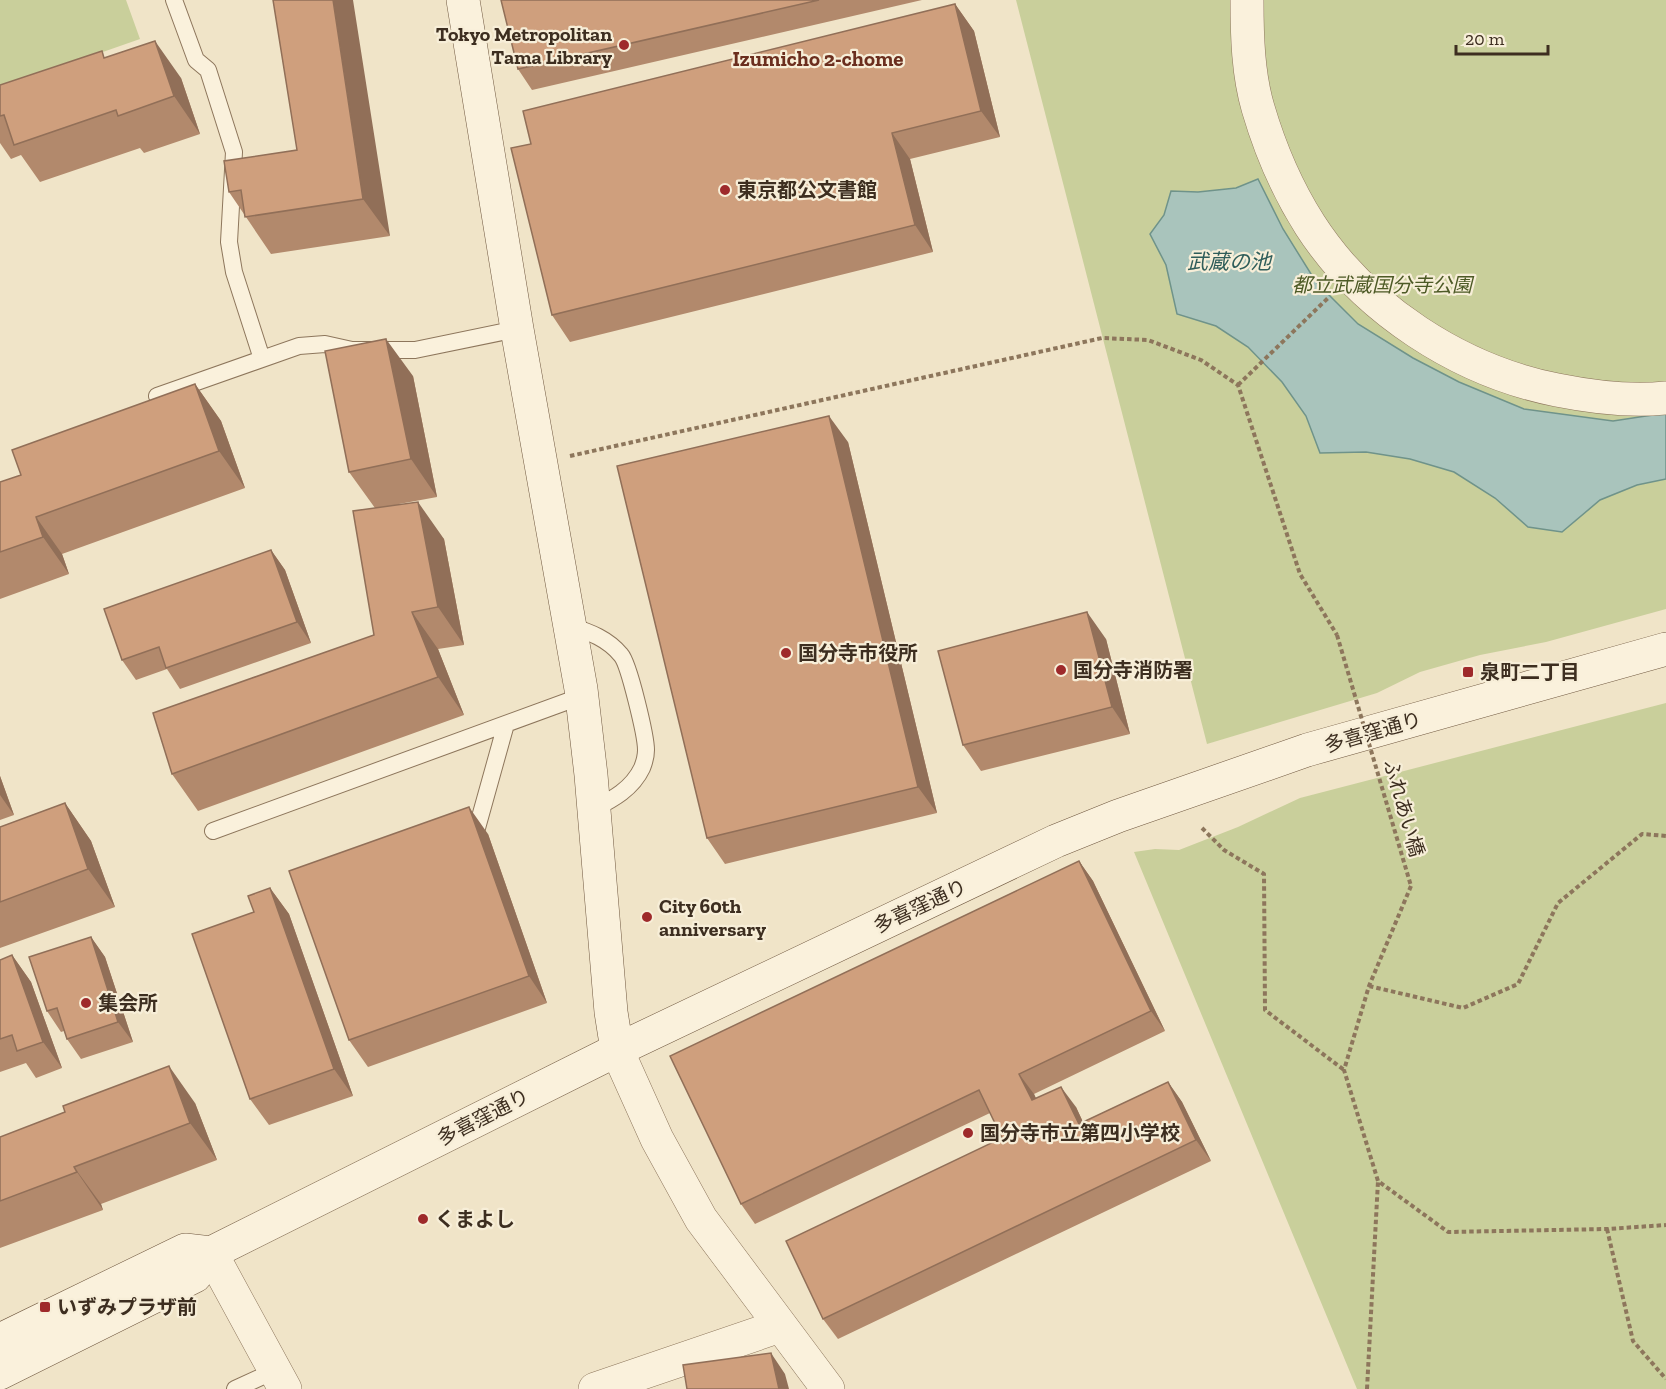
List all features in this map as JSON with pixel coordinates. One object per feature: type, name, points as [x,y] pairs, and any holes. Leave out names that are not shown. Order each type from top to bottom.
[{"type":"street","points":[[463,0],[517,329],[582,696],[617,1050],[657,1139],[701,1219],[828,1389]]},
{"type":"street","points":[[1247,0],[1247,42],[1257,106],[1279,168],[1310,225],[1351,276],[1402,322],[1461,358],[1526,384],[1594,397],[1666,398]]},
{"type":"street","name":"多喜窪通り","points":[[0,1372],[195,1276],[211,1253],[617,1050],[1056,841],[1118,816],[1307,750],[1666,649]]},
{"type":"street","name":"多喜窪通り","points":[[0,1340],[185,1250],[211,1253]]},
{"type":"street","points":[[211,1253],[279,1380]]},
{"type":"street","points":[[595,1389],[780,1326]]},
{"type":"lane","points":[[174,0],[196,60],[208,70],[234,152],[229,242],[234,272],[262,359]]},
{"type":"lane","points":[[157,396],[299,346],[325,344],[352,350],[415,350],[517,329]]},
{"type":"lane","points":[[570,626],[597,636],[623,657],[630,674],[646,751],[642,768],[630,786],[612,800],[594,809]]},
{"type":"lane","points":[[213,831],[582,696]]},
{"type":"lane","points":[[477,828],[506,724]]},
{"type":"lane","points":[[235,1389],[279,1380]]},
{"type":"path","points":[[569,456],[1102,338],[1148,340],[1201,360],[1238,386],[1333,294]]},
{"type":"path","name":"ふれあい橋","points":[[1238,386],[1300,574],[1337,635],[1411,886],[1369,986]]},
{"type":"path","points":[[1202,828],[1224,850],[1264,874],[1265,1010],[1344,1070]]},
{"type":"path","points":[[1367,1389],[1378,1180],[1344,1070],[1369,986],[1463,1008],[1518,984],[1557,903],[1642,834],[1666,836]]},
{"type":"path","points":[[1378,1180],[1448,1232],[1607,1229],[1666,1225]]},
{"type":"path","points":[[1607,1229],[1633,1341],[1666,1378]]},
{"type":"green space","points":[[0,0],[126,0],[140,39],[0,88]]},
{"type":"green space","name":"都立武蔵国分寺公園","points":[[1016,0],[1666,0],[1666,609],[1546,642],[1480,655],[1420,672],[1377,693],[1207,744]]},
{"type":"green space","points":[[1666,703],[1666,1389],[1357,1389],[1134,852],[1155,849],[1179,850],[1238,827],[1300,798]]},
{"type":"water","name":"武蔵の池","points":[[1258,179],[1283,229],[1316,282],[1358,324],[1413,358],[1459,382],[1524,409],[1613,421],[1666,413],[1666,479],[1637,485],[1600,500],[1562,532],[1528,527],[1495,498],[1454,472],[1410,459],[1366,452],[1320,453],[1306,416],[1282,382],[1248,347],[1216,326],[1177,314],[1166,265],[1150,234],[1164,215],[1171,191],[1198,192],[1236,188]]},
{"type":"building","points":[[273,0],[333,0],[363,199],[245,217],[241,190],[229,192],[224,161],[297,150]]},
{"type":"building","points":[[501,0],[819,0],[518,69]]},
{"type":"building","name":"東京都公文書館","points":[[955,4],[981,111],[892,133],[915,225],[552,315],[511,148],[531,144],[523,111]]},
{"type":"building","points":[[155,41],[174,96],[118,116],[116,110],[14,145],[4,115],[0,116],[0,85],[102,51],[104,58]]},
{"type":"building","points":[[386,339],[411,459],[349,472],[325,351]]},
{"type":"building","points":[[195,384],[219,451],[36,517],[43,537],[0,552],[0,482],[21,475],[12,450]]},
{"type":"building","name":"国分寺市役所","points":[[829,416],[918,787],[707,838],[617,466]]},
{"type":"building","points":[[418,502],[438,607],[412,612],[438,677],[172,774],[153,713],[374,635],[353,511]]},
{"type":"building","points":[[271,550],[297,622],[166,668],[159,647],[122,660],[104,609]]},
{"type":"building","points":[[1087,612],[1112,707],[963,745],[938,651]]},
{"type":"building","points":[[65,803],[88,869],[0,902],[0,827]]},
{"type":"building","points":[[469,807],[529,976],[349,1040],[289,871]]},
{"type":"building","points":[[1079,861],[1151,1011],[1019,1074],[1032,1100],[1061,1087],[1079,1124],[1168,1082],[1196,1140],[823,1319],[786,1241],[1002,1138],[979,1090],[741,1204],[670,1056]]},
{"type":"building","points":[[270,888],[334,1069],[250,1099],[192,934],[254,912],[248,896]]},
{"type":"building","name":"集会所","points":[[91,937],[118,1022],[67,1039],[57,1008],[47,1011],[29,957]]},
{"type":"building","points":[[12,955],[43,1042],[17,1051],[12,1035],[0,1039],[0,960]]},
{"type":"building","points":[[169,1066],[190,1123],[74,1167],[77,1172],[0,1201],[0,1137],[65,1112],[63,1106]]},
{"type":"building","points":[[771,1353],[779,1389],[687,1389],[683,1365]]},
{"type":"place","name":"Tokyo Metropolitan Tama Library","points":[[624,45]]},
{"type":"place","name":"東京都公文書館","points":[[725,190]]},
{"type":"place","name":"国分寺市役所","points":[[786,653]]},
{"type":"place","name":"国分寺消防署","points":[[1061,670]]},
{"type":"place","name":"泉町二丁目","points":[[1468,672]]},
{"type":"place","name":"City 60th anniversary","points":[[647,917]]},
{"type":"place","name":"集会所","points":[[86,1003]]},
{"type":"place","name":"国分寺市立第四小学校","points":[[968,1133]]},
{"type":"place","name":"くまよし","points":[[423,1219]]},
{"type":"place","name":"いずみプラザ前","points":[[45,1307]]},
{"type":"district","name":"Izumicho 2-chome","points":[[818,59]]}]
